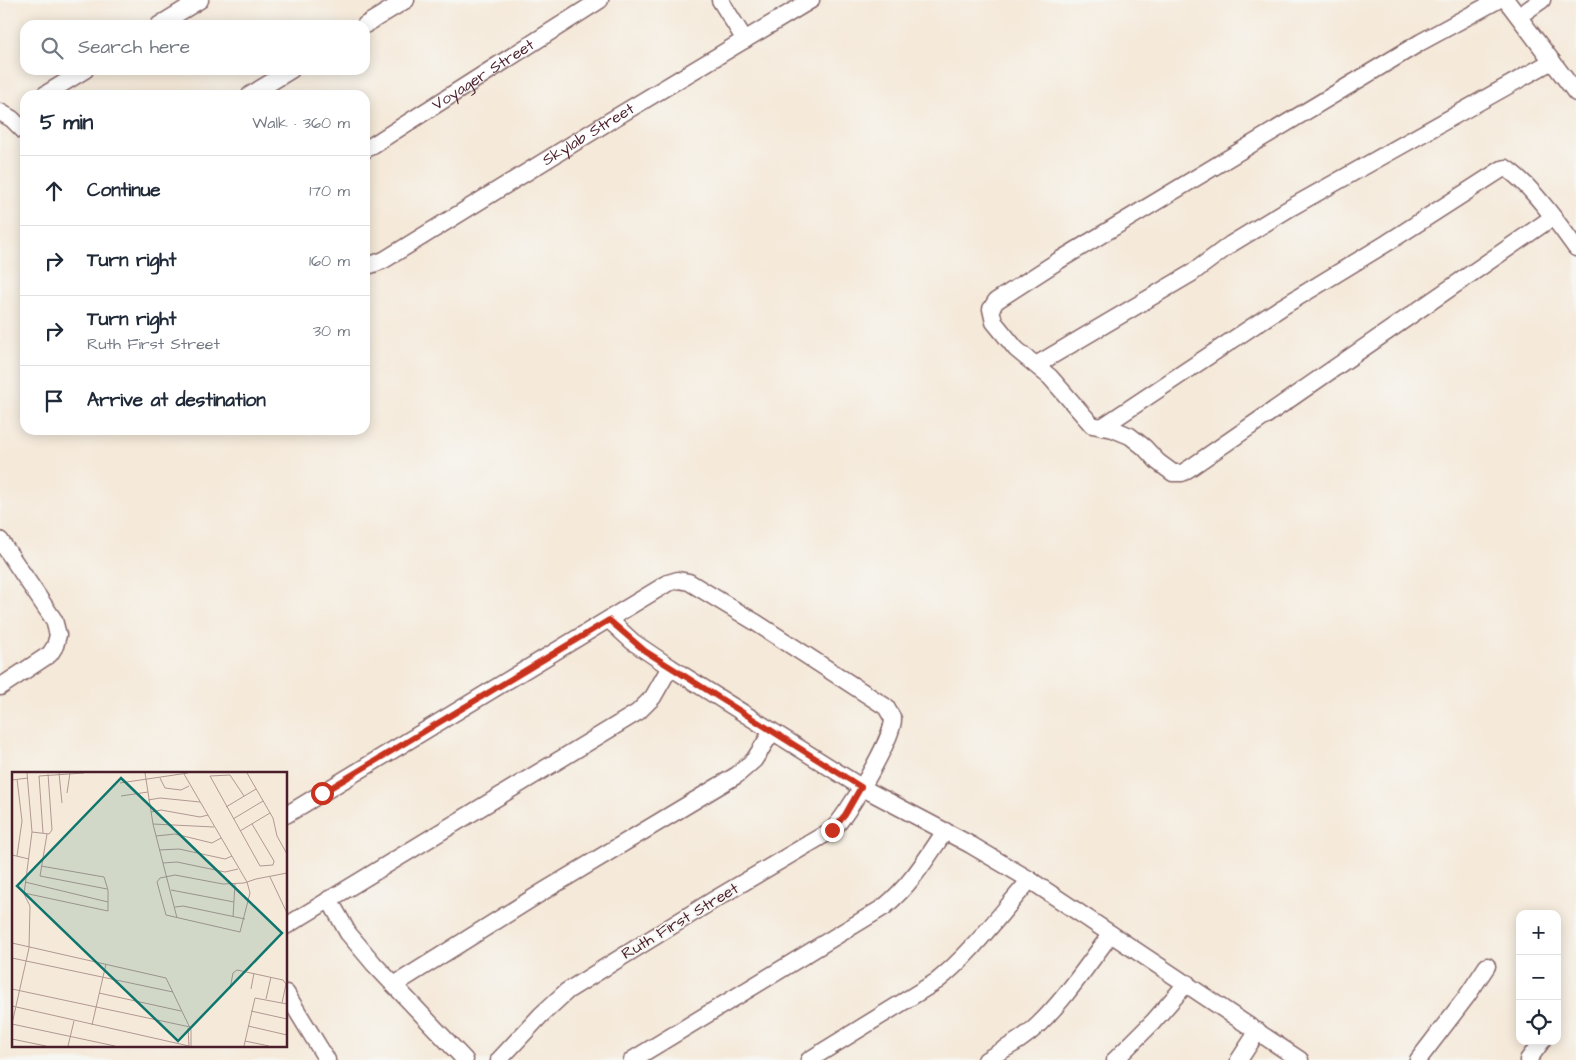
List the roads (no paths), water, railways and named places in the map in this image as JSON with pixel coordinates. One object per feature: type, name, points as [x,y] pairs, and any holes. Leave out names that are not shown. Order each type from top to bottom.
[{"type":"street","points":[[167,20],[200,0]]},
{"type":"street","points":[[370,22],[406,0]]},
{"type":"street","name":"Voyager Street","points":[[370,147],[600,0]]},
{"type":"street","points":[[720,0],[744,40]]},
{"type":"street","name":"Skylab Street","points":[[370,265],[384,260],[811,0]]},
{"type":"street","points":[[1498,0],[1413,47],[1058,261],[996,302],[990,312],[994,322],[1016,349],[1050,377],[1092,425],[1130,436],[1164,467],[1173,473],[1182,473],[1553,217]]},
{"type":"street","points":[[1506,0],[1576,93]]},
{"type":"street","points":[[1519,16],[1542,0]]},
{"type":"street","points":[[1036,366],[1192,273],[1231,244],[1290,208],[1552,61]]},
{"type":"street","points":[[52,90],[77,75]]},
{"type":"street","points":[[258,90],[283,75]]},
{"type":"street","points":[[0,112],[16,125]]},
{"type":"street","points":[[1102,427],[1282,307],[1502,169],[1506,168],[1514,174],[1553,217],[1576,248]]},
{"type":"street","points":[[0,540],[54,620],[58,635],[55,646],[50,654],[0,687]]},
{"type":"street","name":"Ruth First Street","points":[[288,814],[668,583],[678,580],[684,580],[755,622],[886,707],[893,719],[889,737],[845,815],[832,830],[583,980],[554,1002],[500,1060]]},
{"type":"street","points":[[609,620],[633,642],[772,732],[861,787],[945,831],[1030,880],[1300,1060]]},
{"type":"street","points":[[288,925],[632,715],[653,697],[670,667]]},
{"type":"street","points":[[394,985],[544,891],[737,775],[754,760],[772,732]]},
{"type":"street","points":[[632,1060],[884,907],[896,898],[909,883],[945,831]]},
{"type":"street","points":[[808,1060],[947,973],[1030,880]]},
{"type":"street","points":[[329,899],[348,933],[386,978],[465,1060]]},
{"type":"street","points":[[986,1060],[1018,1041],[1037,1026],[1064,996],[1111,934]]},
{"type":"street","points":[[1418,1060],[1467,996],[1487,966]]},
{"type":"street","points":[[1115,1060],[1153,1022],[1187,983]]},
{"type":"street","points":[[288,996],[327,1060]]},
{"type":"street","points":[[1238,1060],[1258,1031]]},
{"type":"street","points":[[1528,1060],[1539,1045]]}]
